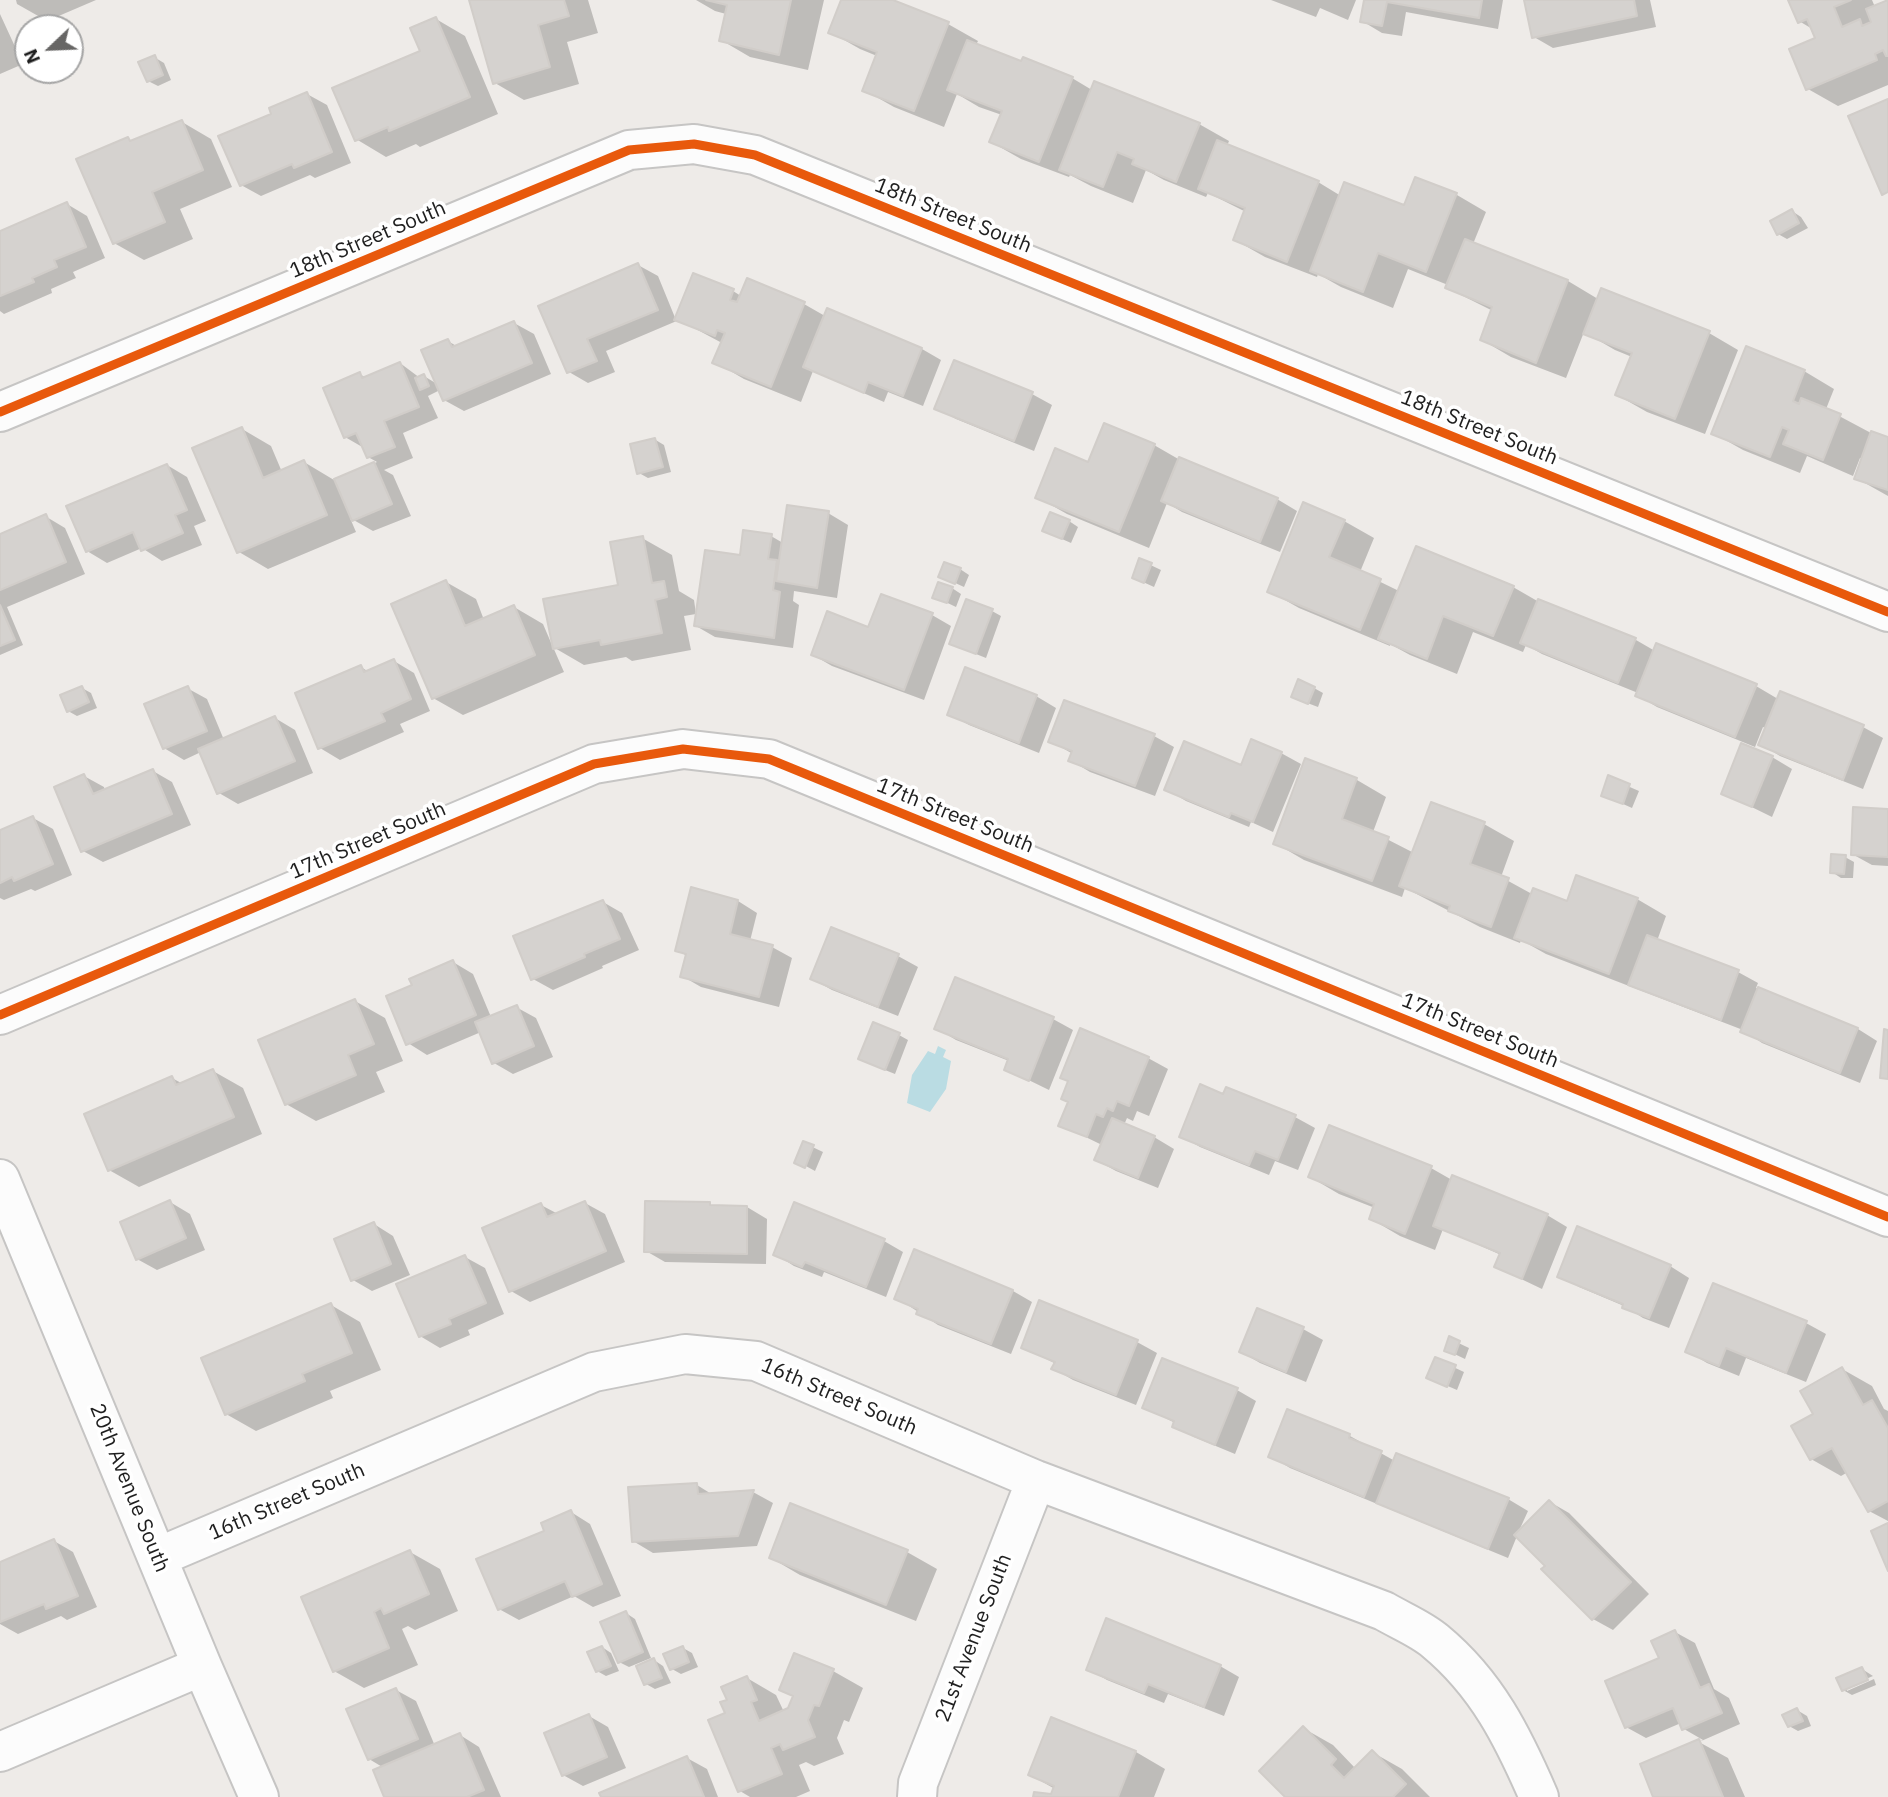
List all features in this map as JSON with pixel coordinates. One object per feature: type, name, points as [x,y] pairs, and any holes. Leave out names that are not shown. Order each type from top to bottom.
[{"type":"street","name":"18th Street South","points":[[0,412],[629,150],[694,144],[755,155],[1888,612]]},
{"type":"street","name":"17th Street South","points":[[0,1015],[594,764],[683,749],[769,759],[1888,1217]]},
{"type":"street","name":"20th Avenue South","points":[[0,1179],[258,1797]]},
{"type":"street","name":"16th Street South","points":[[158,1557],[594,1372],[685,1354],[756,1361],[1036,1480],[1384,1611],[1434,1640],[1480,1685],[1517,1748],[1539,1797]]},
{"type":"street","name":"21st Avenue South","points":[[917,1797],[918,1783],[1036,1480]]},
{"type":"street","points":[[0,1752],[202,1666]]},
{"type":"water","points":[[938,1046],[946,1050],[943,1057],[951,1061],[946,1089],[930,1112],[907,1103],[912,1075],[928,1051],[935,1054]]},
{"type":"building","points":[[469,0],[564,0],[569,16],[538,25],[550,67],[493,84]]},
{"type":"building","points":[[706,0],[791,0],[779,55],[719,41],[727,5]]},
{"type":"building","points":[[841,0],[893,0],[949,22],[914,111],[862,91],[877,52],[828,33]]},
{"type":"building","points":[[1364,0],[1482,0],[1479,18],[1387,2],[1382,26],[1360,22]]},
{"type":"building","points":[[1524,0],[1634,0],[1637,16],[1532,38]]},
{"type":"building","points":[[1788,0],[1851,0],[1834,7],[1842,27],[1860,19],[1862,26],[1871,22],[1866,9],[1888,0],[1888,56],[1883,50],[1875,54],[1877,60],[1806,90],[1789,49],[1815,38],[1807,19],[1798,23]]},
{"type":"building","points":[[436,17],[470,97],[389,131],[388,127],[355,141],[332,88],[420,51],[410,28]]},
{"type":"building","points":[[967,40],[1021,61],[1023,57],[1073,77],[1039,162],[989,142],[1002,111],[947,90]]},
{"type":"building","points":[[155,55],[163,75],[147,82],[138,62]]},
{"type":"building","points":[[1094,81],[1200,123],[1176,182],[1132,164],[1134,159],[1117,152],[1103,187],[1059,170]]},
{"type":"building","points":[[307,92],[332,152],[294,168],[292,164],[240,186],[218,136],[271,114],[269,108]]},
{"type":"building","points":[[1888,99],[1888,192],[1882,195],[1848,116]]},
{"type":"building","points":[[182,120],[203,170],[152,192],[165,222],[113,244],[76,159],[128,137],[130,141]]},
{"type":"building","points":[[1217,140],[1319,181],[1287,262],[1233,240],[1245,208],[1198,189]]},
{"type":"building","points":[[1415,177],[1457,193],[1426,272],[1378,253],[1363,292],[1310,271],[1344,182],[1404,205]]},
{"type":"building","points":[[67,202],[86,247],[54,260],[57,267],[32,278],[34,282],[0,296],[0,231]]},
{"type":"building","points":[[1792,209],[1799,223],[1777,235],[1770,221]]},
{"type":"building","points":[[1465,239],[1568,280],[1536,363],[1480,340],[1492,307],[1445,288]]},
{"type":"building","points":[[638,263],[658,310],[587,339],[597,361],[567,373],[538,306]]},
{"type":"building","points":[[693,273],[734,289],[730,300],[737,302],[747,278],[805,302],[771,387],[712,363],[725,333],[717,330],[715,336],[674,320]]},
{"type":"building","points":[[1601,288],[1710,331],[1675,419],[1615,395],[1632,353],[1583,334]]},
{"type":"building","points":[[827,308],[922,348],[903,396],[868,382],[864,393],[803,367]]},
{"type":"building","points":[[514,321],[532,363],[443,401],[421,350],[448,339],[452,347]]},
{"type":"building","points":[[1746,346],[1805,370],[1793,401],[1799,404],[1801,398],[1841,414],[1823,460],[1783,444],[1789,430],[1782,427],[1770,457],[1711,434]]},
{"type":"building","points":[[954,360],[1033,392],[1014,441],[934,409]]},
{"type":"building","points":[[400,362],[419,407],[384,421],[395,447],[367,458],[356,433],[344,438],[323,388],[360,372],[362,378]]},
{"type":"building","points":[[424,374],[429,386],[420,390],[415,378]]},
{"type":"building","points":[[1104,423],[1155,444],[1119,532],[1035,498],[1055,448],[1088,462]]},
{"type":"building","points":[[242,427],[263,478],[304,460],[327,515],[237,553],[192,448]]},
{"type":"building","points":[[1871,431],[1888,437],[1888,490],[1854,479]]},
{"type":"building","points":[[655,438],[663,467],[637,474],[630,444]]},
{"type":"building","points":[[1179,457],[1278,498],[1260,542],[1161,501]]},
{"type":"building","points":[[374,462],[392,504],[352,521],[334,479]]},
{"type":"building","points":[[167,464],[187,510],[175,515],[183,533],[141,551],[133,532],[86,552],[66,506]]},
{"type":"building","points":[[1303,502],[1345,520],[1329,557],[1381,579],[1360,630],[1267,592]]},
{"type":"building","points":[[787,505],[829,511],[817,588],[776,581]]},
{"type":"building","points":[[1050,512],[1070,520],[1062,539],[1042,531]]},
{"type":"building","points":[[46,514],[66,562],[0,590],[0,534]]},
{"type":"building","points":[[743,530],[772,534],[768,559],[777,560],[773,590],[780,592],[774,638],[694,626],[705,550],[740,555]]},
{"type":"building","points":[[643,536],[652,583],[664,581],[667,597],[655,600],[662,633],[601,645],[600,640],[553,649],[543,599],[618,585],[610,542]]},
{"type":"building","points":[[1416,546],[1514,586],[1493,636],[1443,616],[1427,659],[1378,639]]},
{"type":"building","points":[[1139,558],[1152,563],[1144,583],[1132,578]]},
{"type":"building","points":[[944,562],[961,568],[955,584],[938,577]]},
{"type":"building","points":[[446,580],[465,626],[514,605],[535,655],[432,699],[391,604]]},
{"type":"building","points":[[938,582],[953,587],[947,603],[932,598]]},
{"type":"building","points":[[881,594],[933,613],[904,690],[811,655],[827,611],[868,627]]},
{"type":"building","points":[[966,599],[993,609],[976,654],[949,644]]},
{"type":"building","points":[[1538,599],[1636,638],[1618,683],[1520,643]]},
{"type":"building","points":[[0,605],[15,640],[0,646]]},
{"type":"building","points":[[1656,643],[1757,684],[1735,737],[1635,696]]},
{"type":"building","points":[[394,659],[411,699],[381,713],[385,721],[318,749],[295,693],[361,665],[364,672]]},
{"type":"building","points":[[965,667],[1037,695],[1019,743],[947,715]]},
{"type":"building","points":[[1298,679],[1315,687],[1308,704],[1291,697]]},
{"type":"building","points":[[82,686],[89,702],[67,712],[60,695]]},
{"type":"building","points":[[188,686],[207,731],[163,749],[144,704]]},
{"type":"building","points":[[1780,691],[1864,725],[1843,780],[1758,745]]},
{"type":"building","points":[[1064,700],[1155,734],[1135,786],[1068,761],[1072,751],[1048,742]]},
{"type":"building","points":[[275,716],[295,761],[217,794],[198,749]]},
{"type":"building","points":[[1251,739],[1282,752],[1253,822],[1231,813],[1229,817],[1164,790],[1184,741],[1241,765]]},
{"type":"building","points":[[1741,743],[1773,756],[1752,807],[1721,794]]},
{"type":"building","points":[[1305,758],[1357,778],[1342,819],[1389,837],[1372,881],[1273,844]]},
{"type":"building","points":[[153,769],[172,814],[81,852],[54,787],[84,774],[93,794]]},
{"type":"building","points":[[1608,775],[1630,784],[1623,804],[1601,796]]},
{"type":"building","points":[[1431,802],[1485,822],[1470,864],[1509,878],[1491,927],[1448,911],[1450,906],[1399,886]]},
{"type":"building","points":[[1853,807],[1888,809],[1888,857],[1851,855]]},
{"type":"building","points":[[33,816],[53,864],[14,881],[12,877],[0,883],[0,830]]},
{"type":"building","points":[[1831,854],[1846,855],[1844,874],[1830,873]]},
{"type":"building","points":[[1576,875],[1638,898],[1609,974],[1514,938],[1533,888],[1567,901]]},
{"type":"building","points":[[691,887],[738,900],[730,934],[773,945],[759,997],[680,977],[686,954],[675,951]]},
{"type":"building","points":[[603,900],[620,939],[531,980],[513,936]]},
{"type":"building","points":[[831,927],[899,954],[878,1007],[810,979]]},
{"type":"building","points":[[1647,935],[1739,970],[1721,1020],[1628,985]]},
{"type":"building","points":[[453,960],[476,1015],[406,1045],[386,996],[412,985],[409,979]]},
{"type":"building","points":[[955,977],[1054,1017],[1029,1081],[1004,1070],[1008,1059],[934,1029]]},
{"type":"building","points":[[1758,987],[1858,1028],[1840,1073],[1740,1032]]},
{"type":"building","points":[[355,999],[374,1044],[348,1055],[356,1075],[285,1105],[258,1040]]},
{"type":"building","points":[[517,1005],[534,1046],[492,1064],[475,1022]]},
{"type":"building","points":[[873,1022],[900,1033],[885,1070],[858,1059]]},
{"type":"building","points":[[1080,1028],[1149,1057],[1129,1106],[1117,1101],[1113,1111],[1107,1108],[1103,1117],[1096,1114],[1087,1137],[1058,1126],[1068,1102],[1061,1099],[1068,1081],[1060,1078]]},
{"type":"building","points":[[1884,1029],[1888,1030],[1888,1079],[1880,1078]]},
{"type":"building","points":[[213,1069],[234,1117],[108,1171],[84,1114],[172,1076],[176,1085]]},
{"type":"building","points":[[1200,1084],[1223,1094],[1226,1087],[1296,1115],[1278,1160],[1255,1151],[1249,1165],[1179,1137]]},
{"type":"building","points":[[1112,1118],[1155,1136],[1138,1178],[1094,1160]]},
{"type":"building","points":[[1329,1125],[1432,1166],[1405,1234],[1369,1219],[1374,1204],[1308,1177]]},
{"type":"building","points":[[803,1141],[814,1145],[805,1168],[794,1163]]},
{"type":"building","points":[[1452,1175],[1548,1214],[1522,1279],[1494,1267],[1500,1253],[1433,1226]]},
{"type":"building","points":[[170,1200],[186,1238],[136,1260],[120,1222]]},
{"type":"building","points":[[585,1201],[606,1251],[509,1292],[482,1228],[541,1203],[547,1217]]},
{"type":"building","points":[[645,1201],[710,1202],[710,1205],[747,1206],[747,1254],[644,1252]]},
{"type":"building","points":[[794,1202],[885,1239],[866,1287],[805,1262],[802,1267],[773,1255]]},
{"type":"building","points":[[374,1222],[391,1264],[351,1281],[334,1239]]},
{"type":"building","points":[[1577,1226],[1671,1265],[1649,1318],[1622,1308],[1623,1304],[1557,1277]]},
{"type":"building","points":[[914,1249],[1013,1290],[991,1344],[916,1314],[918,1309],[894,1299]]},
{"type":"building","points":[[465,1255],[486,1303],[449,1319],[451,1324],[419,1337],[396,1284]]},
{"type":"building","points":[[1713,1283],[1807,1321],[1786,1373],[1726,1348],[1719,1366],[1685,1352]]},
{"type":"building","points":[[1039,1300],[1138,1340],[1116,1395],[1051,1369],[1055,1362],[1021,1348]]},
{"type":"building","points":[[331,1303],[352,1353],[302,1374],[305,1381],[225,1415],[201,1358]]},
{"type":"building","points":[[1257,1308],[1304,1327],[1286,1372],[1239,1352]]},
{"type":"building","points":[[1449,1336],[1460,1341],[1455,1355],[1444,1351]]},
{"type":"building","points":[[1435,1357],[1456,1365],[1447,1387],[1426,1378]]},
{"type":"building","points":[[1162,1358],[1238,1388],[1215,1445],[1172,1427],[1174,1421],[1142,1408]]},
{"type":"building","points":[[1842,1367],[1863,1405],[1872,1400],[1888,1428],[1888,1501],[1868,1512],[1832,1448],[1810,1460],[1791,1426],[1813,1414],[1800,1391]]},
{"type":"building","points":[[1287,1409],[1350,1434],[1349,1438],[1382,1451],[1364,1497],[1268,1457]]},
{"type":"building","points":[[1396,1453],[1509,1498],[1488,1549],[1376,1503]]},
{"type":"building","points":[[697,1483],[698,1494],[754,1490],[738,1536],[632,1542],[628,1487]]},
{"type":"building","points":[[1549,1500],[1631,1582],[1592,1620],[1541,1569],[1545,1566],[1514,1535]]},
{"type":"building","points":[[790,1503],[908,1550],[886,1605],[769,1558]]},
{"type":"building","points":[[571,1510],[602,1584],[572,1597],[565,1581],[498,1610],[476,1559],[544,1531],[541,1523]]},
{"type":"building","points":[[1888,1523],[1888,1571],[1871,1531]]},
{"type":"building","points":[[54,1539],[78,1596],[46,1609],[44,1604],[0,1622],[0,1562]]},
{"type":"building","points":[[410,1550],[429,1594],[384,1614],[381,1608],[374,1612],[389,1648],[333,1672],[301,1597]]},
{"type":"building","points":[[626,1611],[643,1652],[618,1663],[600,1622]]},
{"type":"building","points":[[1106,1618],[1221,1665],[1204,1707],[1148,1684],[1144,1693],[1086,1670]]},
{"type":"building","points":[[1675,1630],[1700,1688],[1709,1684],[1722,1713],[1682,1730],[1673,1708],[1625,1728],[1605,1681],[1659,1658],[1651,1641]]},
{"type":"building","points":[[602,1646],[611,1666],[596,1672],[587,1652]]},
{"type":"building","points":[[683,1646],[689,1662],[670,1670],[663,1654]]},
{"type":"building","points":[[794,1653],[834,1669],[819,1706],[814,1705],[808,1720],[815,1737],[783,1750],[780,1744],[771,1748],[782,1774],[738,1792],[708,1720],[725,1713],[720,1702],[727,1700],[721,1687],[747,1676],[757,1700],[751,1702],[759,1721],[788,1708],[793,1696],[779,1690]]},
{"type":"building","points":[[654,1658],[662,1678],[644,1685],[636,1666]]},
{"type":"building","points":[[1862,1667],[1868,1680],[1842,1691],[1836,1678]]},
{"type":"building","points":[[396,1688],[418,1739],[368,1760],[346,1709]]},
{"type":"building","points":[[1797,1708],[1803,1721],[1788,1727],[1782,1715]]},
{"type":"building","points":[[589,1714],[607,1757],[562,1776],[544,1733]]},
{"type":"building","points":[[1051,1717],[1136,1751],[1118,1797],[1033,1797],[1034,1792],[1051,1794],[1054,1786],[1028,1775]]},
{"type":"building","points":[[1303,1726],[1336,1759],[1331,1765],[1344,1778],[1372,1750],[1406,1784],[1393,1797],[1285,1797],[1259,1771]]},
{"type":"building","points":[[460,1733],[484,1790],[467,1797],[384,1797],[373,1770]]},
{"type":"building","points":[[1699,1739],[1723,1797],[1653,1797],[1640,1764]]},
{"type":"building","points":[[687,1756],[704,1797],[601,1797],[599,1793]]},
{"type":"cycle path","points":[[0,412],[629,150],[694,144],[755,155],[1888,612]]},
{"type":"cycle path","points":[[0,1015],[594,764],[683,749],[769,759],[1888,1217]]}]
